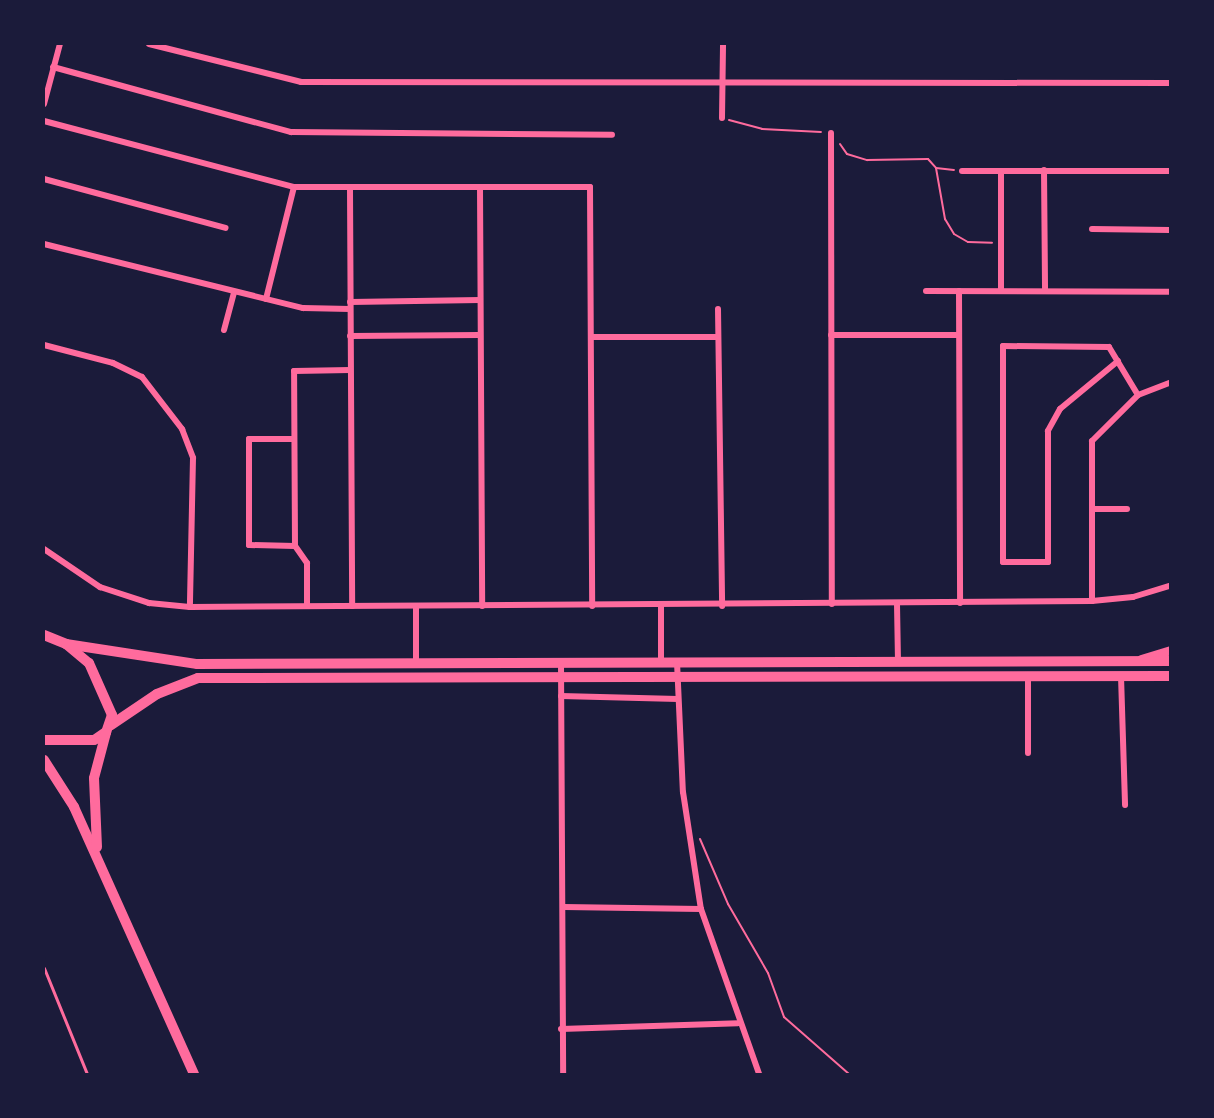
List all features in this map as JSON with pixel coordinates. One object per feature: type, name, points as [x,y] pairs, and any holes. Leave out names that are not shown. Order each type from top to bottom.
[{"type":"main road","points":[[44,627],[98,676],[110,701],[109,729],[94,778],[100,862]]},
{"type":"main road","points":[[44,636],[61,642],[197,664],[416,661],[1170,661]]},
{"type":"main road","points":[[1131,662],[1170,650]]},
{"type":"main road","points":[[44,740],[94,740],[158,694],[198,678],[1170,676]]},
{"type":"main road","points":[[44,760],[100,862],[194,1074]]},
{"type":"street","points":[[44,104],[60,44]]},
{"type":"street","points":[[149,44],[287,81],[722,85],[1170,83]]},
{"type":"street","points":[[722,117],[723,44]]},
{"type":"street","points":[[53,67],[291,132],[612,135]]},
{"type":"street","points":[[44,121],[294,187],[350,189],[590,187],[592,606]]},
{"type":"street","points":[[831,133],[832,604]]},
{"type":"street","points":[[1044,170],[1045,291]]},
{"type":"street","points":[[962,171],[1170,171]]},
{"type":"street","points":[[1001,171],[1001,291]]},
{"type":"street","points":[[44,179],[226,228]]},
{"type":"street","points":[[266,299],[294,187]]},
{"type":"street","points":[[480,187],[482,606]]},
{"type":"street","points":[[350,189],[352,606]]},
{"type":"street","points":[[1092,230],[1170,231]]},
{"type":"street","points":[[44,244],[303,308],[480,300]]},
{"type":"street","points":[[926,291],[1170,292]]},
{"type":"street","points":[[959,291],[960,603]]},
{"type":"street","points":[[224,330],[234,292]]},
{"type":"street","points":[[718,309],[722,606]]},
{"type":"street","points":[[831,335],[959,336]]},
{"type":"street","points":[[350,336],[480,336]]},
{"type":"street","points":[[591,337],[718,336]]},
{"type":"street","points":[[44,345],[113,363],[142,377],[182,429],[192,458],[190,607]]},
{"type":"street","points":[[1118,361],[1060,409],[1048,431],[1048,562],[1004,562],[1003,346],[1109,347],[1118,361],[1138,395]]},
{"type":"street","points":[[307,606],[307,563],[295,546],[294,371],[350,370]]},
{"type":"street","points":[[1092,601],[1092,441],[1138,395],[1170,383]]},
{"type":"street","points":[[293,439],[249,439],[249,545],[295,546]]},
{"type":"street","points":[[1092,509],[1127,509]]},
{"type":"street","points":[[44,549],[100,587],[149,603],[190,607],[722,606],[1092,601],[1133,597],[1170,586]]},
{"type":"street","points":[[897,604],[898,661]]},
{"type":"street","points":[[416,606],[416,661]]},
{"type":"street","points":[[661,606],[661,662]]},
{"type":"street","points":[[561,662],[564,907],[562,1074]]},
{"type":"street","points":[[677,662],[683,792],[701,909],[738,1023],[759,1074]]},
{"type":"street","points":[[1028,676],[1028,753]]},
{"type":"street","points":[[1121,676],[1125,805]]},
{"type":"street","points":[[561,696],[678,699]]},
{"type":"street","points":[[564,907],[701,909]]},
{"type":"street","points":[[561,1029],[738,1023]]},
{"type":"lane","points":[[44,968],[87,1074]]},
{"type":"path","points":[[722,117],[762,129],[831,133],[848,154],[867,160],[928,159],[936,168],[945,219],[954,234],[968,242],[1001,243]]},
{"type":"path","points":[[936,168],[962,171]]},
{"type":"path","points":[[698,829],[709,863],[768,973],[784,1017],[849,1074]]}]
